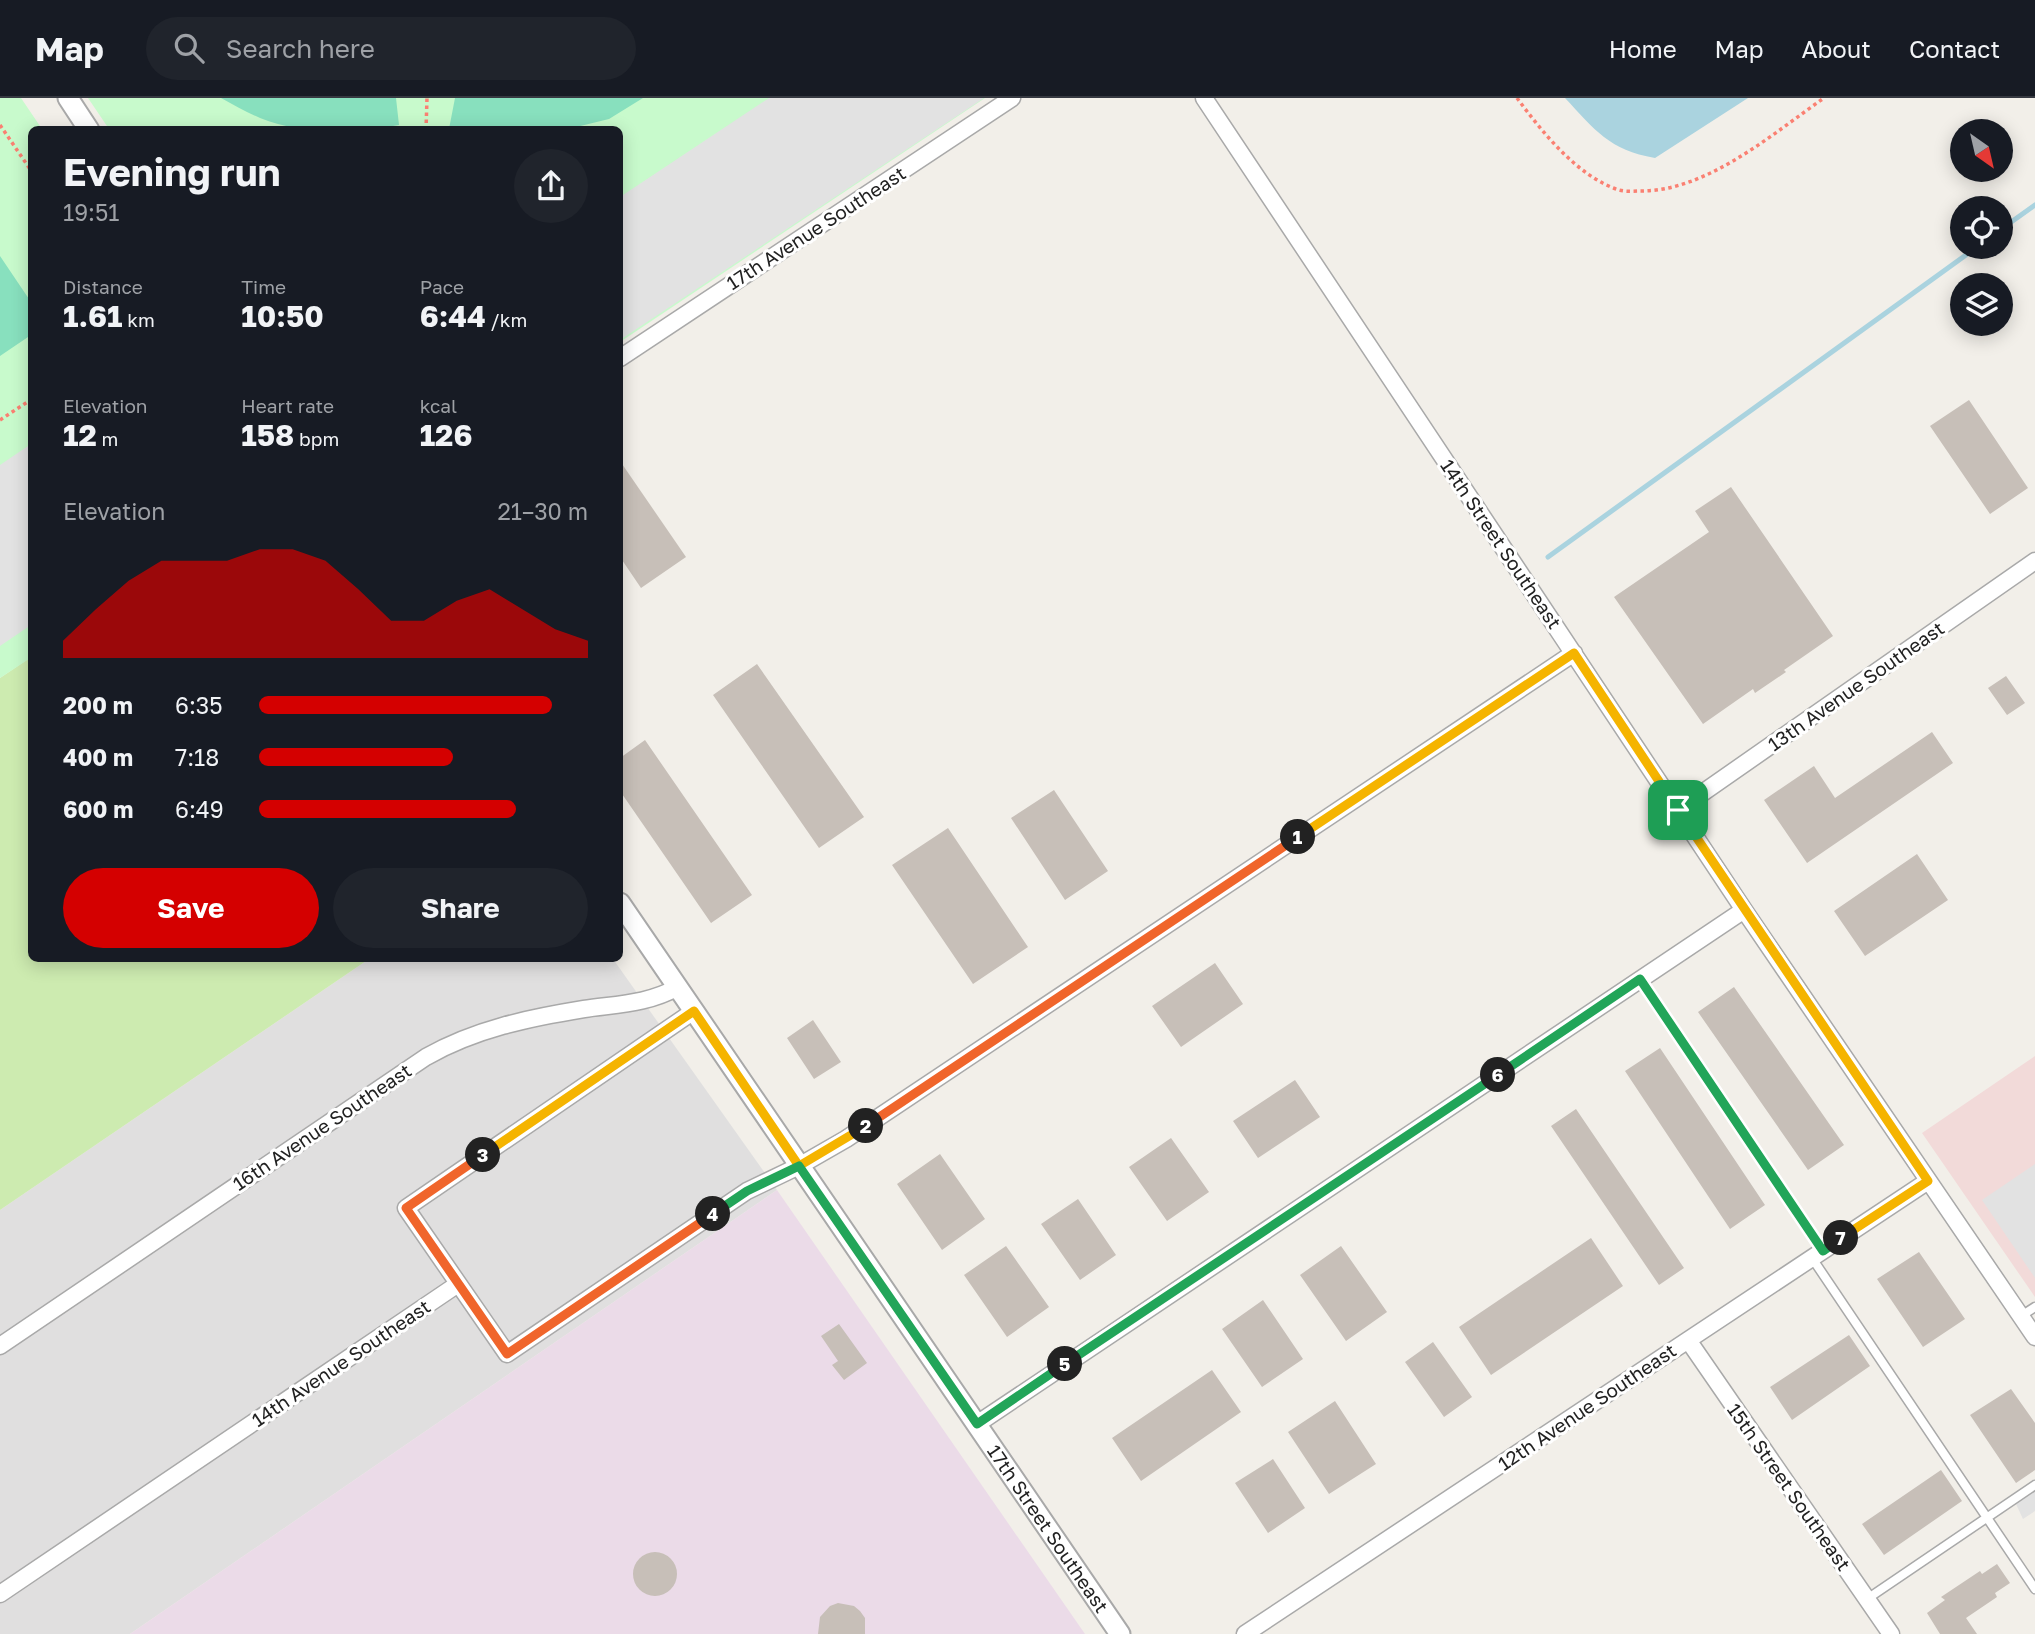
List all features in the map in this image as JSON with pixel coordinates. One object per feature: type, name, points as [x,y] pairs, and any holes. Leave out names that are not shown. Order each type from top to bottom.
[{"type":"street","points":[[68,98],[86,126]]},
{"type":"street","name":"17th Avenue Southeast","points":[[623,356],[1012,98]]},
{"type":"street","name":"14th Street Southeast","points":[[1204,98],[1744,910],[2035,1337]]},
{"type":"street","name":"13th Avenue Southeast","points":[[1678,810],[2035,561]]},
{"type":"street","points":[[694,1011],[406,1208],[507,1354],[747,1191],[846,1139],[1574,653]]},
{"type":"street","name":"17th Street Southeast","points":[[623,907],[1120,1634]]},
{"type":"street","points":[[977,1424],[1744,910]]},
{"type":"street","name":"16th Avenue Southeast","points":[[0,1346],[287,1150],[449,1044],[517,1022],[590,1008],[640,1002],[678,987]]},
{"type":"street","name":"12th Avenue Southeast","points":[[1245,1634],[1928,1181]]},
{"type":"street","name":"14th Avenue Southeast","points":[[0,1594],[458,1284]]},
{"type":"street","name":"15th Street Southeast","points":[[1688,1340],[1891,1634]]},
{"type":"lane","points":[[1640,979],[2035,1589]]},
{"type":"lane","points":[[2021,1316],[2035,1307]]},
{"type":"lane","points":[[1867,1599],[2035,1485]]},
{"type":"path","points":[[426,126],[427,98]]},
{"type":"path","points":[[1517,98],[1566,157],[1606,185],[1623,191],[1654,191],[1681,186],[1706,177],[1824,98]]},
{"type":"path","points":[[0,125],[28,166]]},
{"type":"path","points":[[0,420],[28,402]]},
{"type":"shaded area","points":[[769,98],[984,98],[623,338],[623,195]]},
{"type":"shaded area","points":[[28,446],[28,627],[0,646],[0,465]]},
{"type":"shaded area","points":[[365,962],[615,962],[777,1190],[130,1634],[0,1634],[0,1210]]},
{"type":"shaded area","points":[[2035,1056],[2035,1297],[1922,1133]]},
{"type":"shaded area","points":[[2035,1164],[2035,1278],[1982,1200]]},
{"type":"shaded area","points":[[777,1190],[1085,1634],[130,1634]]},
{"type":"shaded area","points":[[2035,1491],[2035,1511],[2023,1519],[2016,1504]]},
{"type":"green space","points":[[0,98],[21,98],[40,126],[28,126],[28,660],[0,678]]},
{"type":"green space","points":[[88,98],[985,98],[623,340],[623,126],[107,126]]},
{"type":"green space","points":[[221,98],[396,98],[399,125],[287,126],[245,111]]},
{"type":"green space","points":[[455,98],[643,98],[609,119],[580,126],[450,126]]},
{"type":"green space","points":[[0,256],[28,298],[28,337],[0,356]]},
{"type":"green space","points":[[28,659],[28,962],[365,962],[0,1210],[0,678]]},
{"type":"water","points":[[1565,98],[1748,98],[1655,158],[1614,144]]},
{"type":"building","points":[[1969,400],[2028,488],[1990,514],[1930,426]]},
{"type":"building","points":[[623,465],[686,557],[641,588],[623,561]]},
{"type":"building","points":[[1731,487],[1833,636],[1755,693],[1753,689],[1703,724],[1614,597],[1709,532],[1695,511]]},
{"type":"building","points":[[757,664],[864,817],[819,848],[713,695]]},
{"type":"building","points":[[2006,676],[2025,703],[2007,715],[1988,688]]},
{"type":"building","points":[[1932,732],[1953,763],[1807,863],[1764,800],[1814,766],[1835,798]]},
{"type":"building","points":[[645,740],[752,895],[711,923],[623,795],[623,756]]},
{"type":"building","points":[[1054,790],[1108,871],[1065,900],[1011,818]]},
{"type":"building","points":[[948,828],[1028,947],[973,984],[892,865]]},
{"type":"building","points":[[1917,854],[1948,900],[1865,956],[1834,911]]},
{"type":"building","points":[[1215,963],[1243,1004],[1181,1047],[1152,1006]]},
{"type":"building","points":[[1734,987],[1844,1145],[1808,1170],[1698,1012]]},
{"type":"building","points":[[813,1020],[841,1062],[814,1079],[787,1038]]},
{"type":"building","points":[[1660,1048],[1765,1205],[1730,1229],[1625,1071]]},
{"type":"building","points":[[1295,1080],[1320,1117],[1258,1158],[1233,1121]]},
{"type":"building","points":[[1576,1109],[1684,1268],[1659,1285],[1551,1126]]},
{"type":"building","points":[[1171,1138],[1209,1192],[1167,1221],[1129,1167]]},
{"type":"building","points":[[940,1154],[985,1219],[942,1250],[897,1184]]},
{"type":"building","points":[[1078,1199],[1116,1255],[1080,1280],[1041,1224]]},
{"type":"building","points":[[1591,1238],[1623,1286],[1491,1375],[1459,1327]]},
{"type":"building","points":[[1006,1246],[1049,1307],[1007,1337],[964,1275]]},
{"type":"building","points":[[1341,1246],[1387,1312],[1346,1341],[1300,1275]]},
{"type":"building","points":[[1919,1252],[1965,1319],[1923,1347],[1877,1279]]},
{"type":"building","points":[[1263,1300],[1303,1359],[1262,1387],[1222,1329]]},
{"type":"building","points":[[839,1324],[867,1363],[844,1380],[832,1365],[838,1361],[821,1336]]},
{"type":"building","points":[[1849,1335],[1870,1366],[1792,1420],[1770,1387]]},
{"type":"building","points":[[1433,1342],[1472,1397],[1444,1417],[1405,1362]]},
{"type":"building","points":[[1212,1370],[1241,1412],[1141,1481],[1112,1438]]},
{"type":"building","points":[[2011,1389],[2035,1423],[2035,1470],[2016,1483],[1970,1415]]},
{"type":"building","points":[[1335,1401],[1376,1464],[1329,1494],[1288,1432]]},
{"type":"building","points":[[1273,1459],[1305,1508],[1268,1533],[1235,1483]]},
{"type":"building","points":[[1941,1470],[1962,1501],[1884,1555],[1862,1524]]},
{"type":"building","points":[[655,1552],[664,1553],[671,1558],[676,1565],[676,1583],[671,1590],[664,1595],[655,1596],[646,1595],[639,1590],[634,1583],[633,1574],[634,1565],[639,1558],[646,1553]]},
{"type":"building","points":[[1997,1564],[2010,1583],[1995,1593],[1997,1597],[1966,1618],[1977,1634],[1940,1634],[1927,1613],[1945,1600],[1941,1597],[1980,1571],[1982,1574]]},
{"type":"building","points":[[838,1603],[854,1606],[860,1611],[865,1618],[865,1634],[818,1634],[820,1617],[830,1606]]},
{"type":"waterway","points":[[2013,221],[2035,205]]},
{"type":"waterway","points":[[1548,557],[1960,259]]},
{"type":"route","points":[[1678,810],[1574,653],[846,1139],[799,1166],[694,1011],[406,1208],[507,1354],[747,1191],[769,1178],[799,1166],[977,1424],[1640,979],[1823,1251],[1928,1181],[1678,810]]}]
